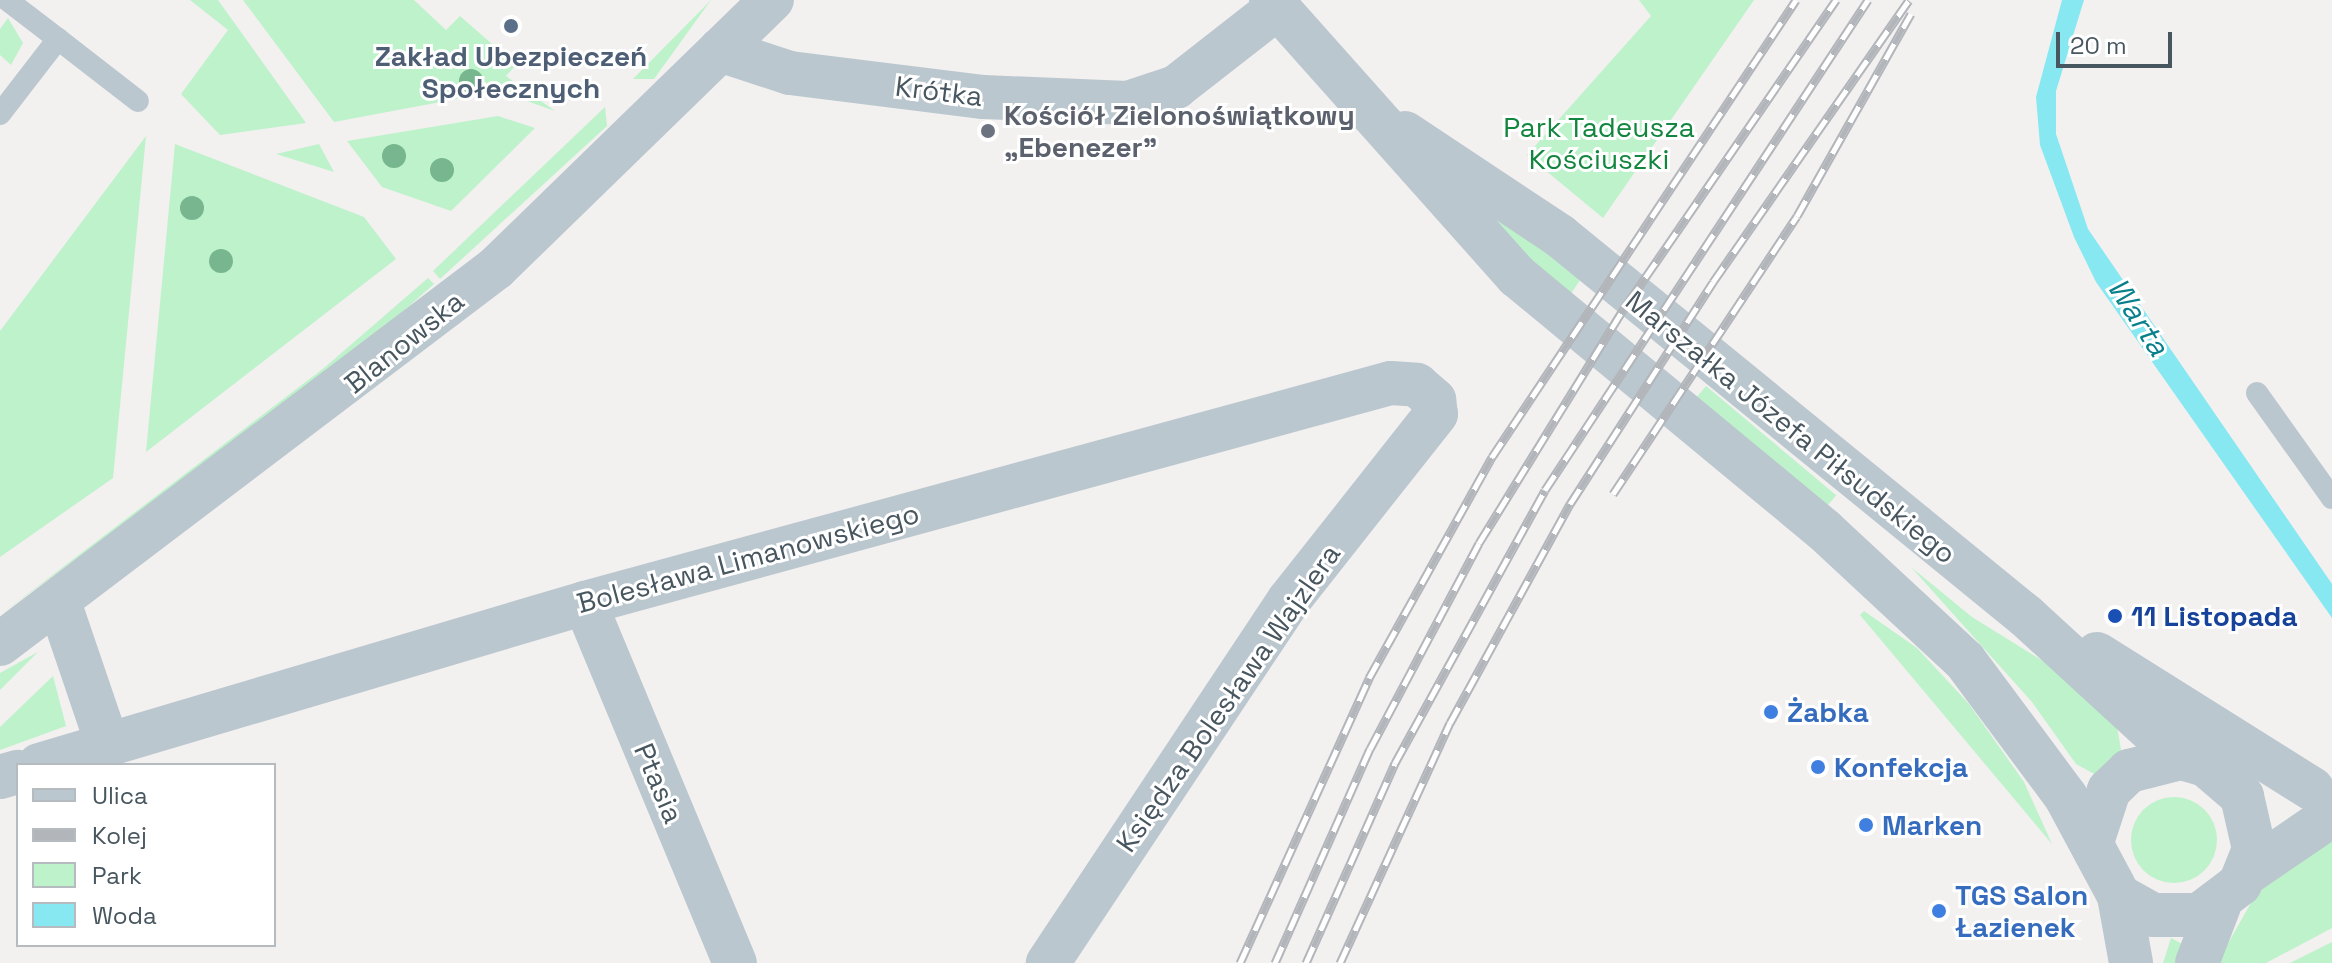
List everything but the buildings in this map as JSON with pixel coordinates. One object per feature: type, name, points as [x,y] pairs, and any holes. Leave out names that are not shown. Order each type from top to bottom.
[{"type":"street","name":"Blanowska","points":[[0,644],[496,268],[772,0]]},
{"type":"street","name":"Krótka","points":[[720,50],[761,69],[984,97],[1107,103],[1152,97],[1207,66],[1274,3]]},
{"type":"street","name":"Marszałka Józefa Piłsudskiego","points":[[1274,3],[1384,120],[1517,276],[1853,555],[1993,690],[2093,839]]},
{"type":"street","name":"Marszałka Józefa Piłsudskiego","points":[[1384,120],[1560,236],[1890,512],[2026,616],[2181,758]]},
{"type":"street","name":"Bolesława Limanowskiego","points":[[45,763],[585,603],[1391,383]]},
{"type":"street","name":"Księdza Bolesława Wajzlera","points":[[1048,963],[1289,600],[1436,414],[1424,389],[1391,383]]},
{"type":"street","points":[[1853,555],[1890,512]]},
{"type":"street","points":[[59,602],[107,743]]},
{"type":"street","name":"Ptasia","points":[[585,603],[735,963]]},
{"type":"street","points":[[2026,616],[2150,684],[2325,797]]},
{"type":"street","points":[[2131,963],[2119,896],[2098,864],[2093,839],[2097,813],[2129,771],[2181,758],[2206,765],[2242,796],[2253,838],[2247,873]]},
{"type":"street","points":[[2242,796],[2325,797]]},
{"type":"street","points":[[2197,963],[2219,906],[2247,873],[2325,797]]},
{"type":"street","points":[[2119,896],[2153,915],[2178,917],[2219,906]]},
{"type":"lane","points":[[7,0],[138,101]]},
{"type":"lane","points":[[0,114],[58,39]]},
{"type":"lane","points":[[2257,393],[2332,498]]},
{"type":"green space","points":[[190,0],[218,0],[306,123],[220,135],[181,94],[228,30]]},
{"type":"green space","points":[[243,0],[414,0],[446,30],[460,16],[516,65],[506,76],[555,111],[499,91],[334,122]]},
{"type":"green space","points":[[711,0],[654,79],[633,79]]},
{"type":"green space","name":"Park Tadeusza Kościuszki","points":[[1639,0],[1754,0],[1603,218],[1527,155],[1651,16]]},
{"type":"green space","points":[[8,18],[23,43],[11,65],[0,55],[0,29]]},
{"type":"green space","points":[[605,107],[607,126],[440,279],[433,271]]},
{"type":"green space","points":[[498,116],[535,128],[451,211],[382,187],[347,141]]},
{"type":"green space","points":[[146,136],[113,478],[0,557],[0,331]]},
{"type":"green space","points":[[175,144],[364,217],[396,259],[146,452]]},
{"type":"green space","points":[[319,144],[334,172],[276,154]]},
{"type":"green space","points":[[1471,191],[1580,280],[1570,295],[1515,245]]},
{"type":"green space","points":[[428,278],[434,284],[363,347],[0,615],[324,368]]},
{"type":"green space","points":[[1706,386],[1836,495],[1825,508],[1695,399]]},
{"type":"green space","points":[[1911,567],[1972,617],[2051,666],[2117,727],[2122,755],[2098,776],[2076,764],[2032,702]]},
{"type":"green space","points":[[1864,611],[1917,648],[1969,704],[2024,782],[2052,844],[1860,615]]},
{"type":"green space","points":[[38,652],[0,690],[0,673]]},
{"type":"green space","points":[[53,676],[66,726],[0,750],[0,727]]},
{"type":"green space","points":[[2174,797],[2198,804],[2210,816],[2217,840],[2210,864],[2198,876],[2174,883],[2150,876],[2138,864],[2131,840],[2138,816],[2150,804]]},
{"type":"green space","points":[[2332,839],[2332,928],[2266,963],[2217,963],[2257,892]]},
{"type":"green space","points":[[2171,938],[2184,945],[2179,963],[2163,963]]},
{"type":"green space","points":[[2332,942],[2332,963],[2290,963]]},
{"type":"water","name":"Warta","points":[[2062,0],[2084,0],[2056,91],[2056,134],[2088,229],[2332,584],[2332,618],[2096,282],[2074,237],[2040,145],[2036,97]]},
{"type":"railway","points":[[1240,963],[1369,678],[1492,457],[1796,0]]},
{"type":"railway","points":[[1275,963],[1370,749],[1479,543],[1625,307],[1836,0]]},
{"type":"railway","points":[[1306,963],[1395,763],[1545,490],[1868,0]]},
{"type":"railway","points":[[1340,963],[1450,723],[1570,504],[1713,282],[1909,0]]},
{"type":"railway","points":[[1613,494],[1797,216],[1911,14]]},
{"type":"place","name":"Zakład Ubezpieczeń Społecznych","points":[[511,26]]},
{"type":"place","name":"Kościół Zielonoświątkowy „Ebenezer”","points":[[988,131]]},
{"type":"place","name":"11 Listopada","points":[[2115,616]]},
{"type":"place","name":"Żabka","points":[[1771,712]]},
{"type":"place","name":"Konfekcja","points":[[1818,767]]},
{"type":"place","name":"Marken","points":[[1866,825]]},
{"type":"place","name":"TGS Salon Łazienek","points":[[1939,911]]}]
